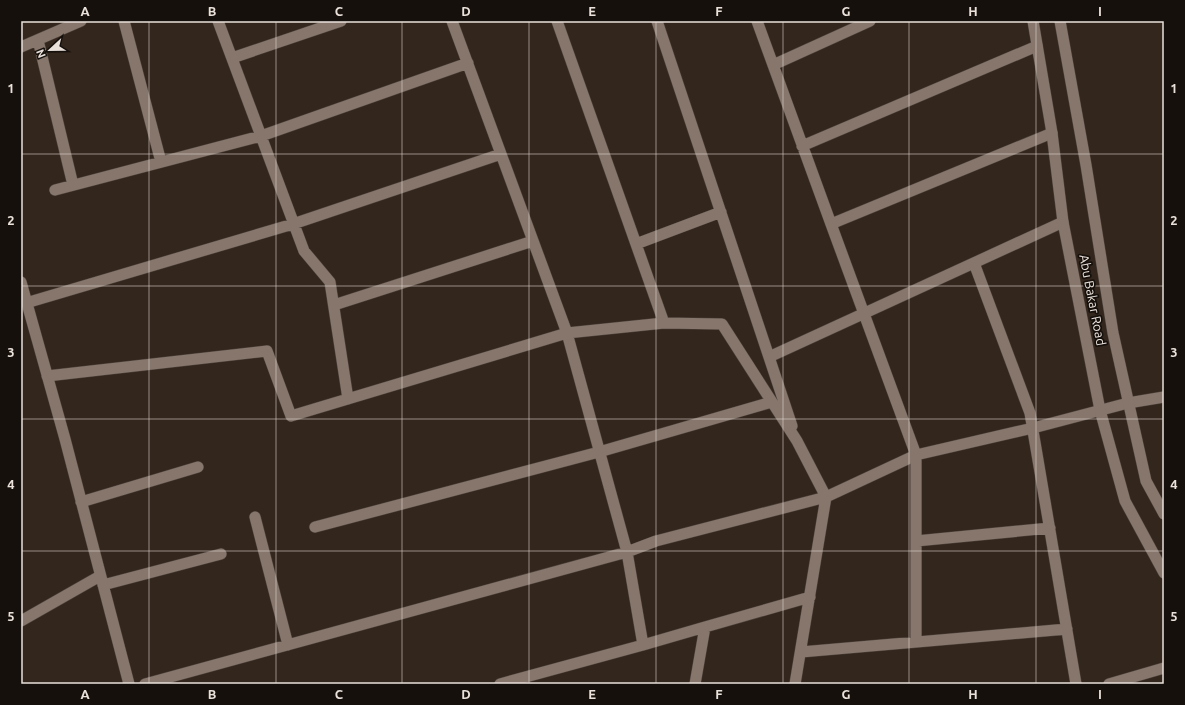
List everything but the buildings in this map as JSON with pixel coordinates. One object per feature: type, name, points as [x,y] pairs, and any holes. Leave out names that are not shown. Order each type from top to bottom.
[{"type":"street","points":[[21,48],[81,21]]},
{"type":"street","points":[[124,21],[160,162]]},
{"type":"street","points":[[218,21],[304,252],[330,282],[348,399]]},
{"type":"street","points":[[232,58],[341,21]]},
{"type":"street","points":[[452,21],[567,333],[627,552],[643,645]]},
{"type":"street","points":[[557,21],[664,323]]},
{"type":"street","points":[[657,21],[797,442]]},
{"type":"street","points":[[757,21],[830,224],[916,455],[916,642]]},
{"type":"street","points":[[773,64],[870,21]]},
{"type":"street","name":"Abu Bakar Road","points":[[1032,21],[1052,133],[1064,222],[1100,410],[1125,501],[1164,572]]},
{"type":"street","name":"Abu Bakar Road","points":[[1060,21],[1113,333],[1146,481],[1164,514]]},
{"type":"street","points":[[38,40],[73,185]]},
{"type":"street","points":[[802,146],[1037,46]]},
{"type":"street","points":[[55,190],[261,136],[468,63]]},
{"type":"street","points":[[830,224],[1052,133]]},
{"type":"street","points":[[26,303],[294,224],[501,154]]},
{"type":"street","points":[[636,244],[721,212]]},
{"type":"street","points":[[769,357],[1064,222]]},
{"type":"street","points":[[334,305],[533,241]]},
{"type":"street","points":[[974,263],[1030,413],[1076,684]]},
{"type":"street","points":[[21,282],[129,684]]},
{"type":"street","points":[[47,376],[267,351],[291,416],[567,333],[664,323],[722,324],[797,442],[826,497],[795,684]]},
{"type":"street","points":[[146,684],[627,552],[656,541],[826,497],[916,455],[1033,428],[1128,403],[1164,397]]},
{"type":"street","points":[[314,527],[600,452],[772,402]]},
{"type":"street","points":[[81,502],[198,467]]},
{"type":"street","points":[[255,517],[288,645]]},
{"type":"street","points":[[916,541],[1050,528]]},
{"type":"street","points":[[21,621],[102,580],[221,554]]},
{"type":"street","points":[[500,684],[643,645],[810,596]]},
{"type":"street","points":[[695,684],[705,627]]},
{"type":"street","points":[[801,652],[1067,629]]},
{"type":"street","points":[[1109,684],[1164,668]]}]
